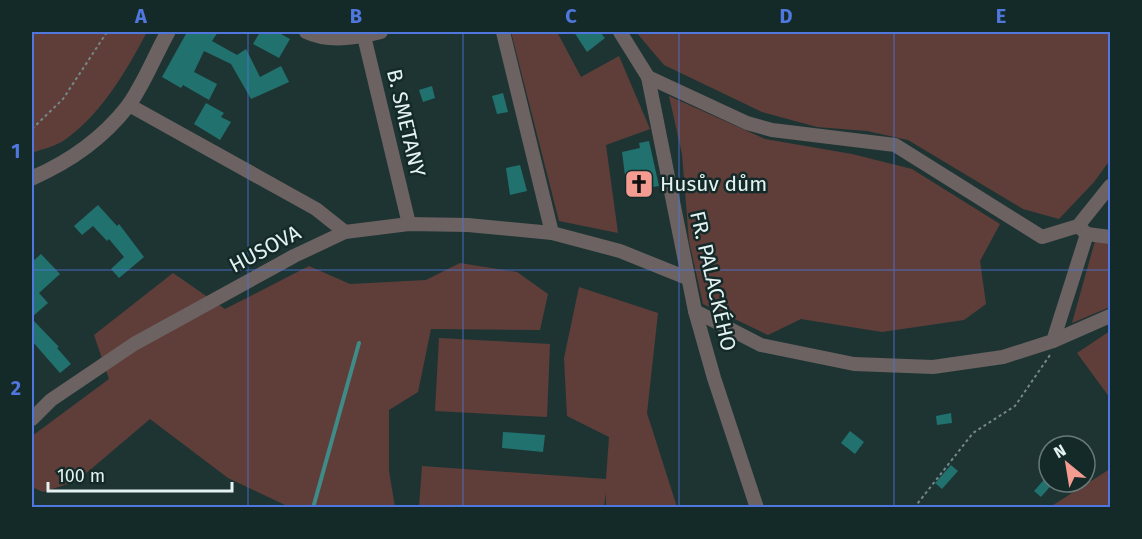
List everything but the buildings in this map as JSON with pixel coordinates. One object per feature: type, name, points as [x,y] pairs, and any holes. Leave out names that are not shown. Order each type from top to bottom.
[{"type":"street","points":[[32,178],[64,163],[87,147],[129,105],[168,32]]},
{"type":"street","points":[[306,32],[318,37],[381,32]]},
{"type":"street","points":[[503,32],[552,233]]},
{"type":"street","name":"FR. PALACKÉHO","points":[[620,32],[648,77],[695,311],[714,378],[757,507]]},
{"type":"street","name":"B. SMETANY","points":[[363,34],[409,224]]},
{"type":"street","points":[[648,77],[747,123],[772,130],[895,145],[1042,237],[1082,230],[1110,237]]},
{"type":"street","points":[[129,105],[316,209],[345,232]]},
{"type":"street","points":[[1053,341],[1082,230],[1110,186]]},
{"type":"street","name":"HUSOVA","points":[[32,419],[51,400],[134,344],[294,256],[345,232],[409,224],[468,225],[552,233],[620,251],[687,278]]},
{"type":"street","points":[[695,311],[761,345],[854,364],[933,367],[1003,357],[1053,341],[1110,316]]},
{"type":"path","points":[[32,129],[63,99],[107,32]]},
{"type":"path","points":[[914,507],[973,433],[1015,406],[1050,358],[1053,341]]},
{"type":"shaded area","points":[[32,32],[147,32],[122,76],[91,116],[62,141],[32,153]]},
{"type":"shaded area","points":[[511,32],[557,32],[581,77],[619,56],[650,129],[606,145],[618,233],[559,221]]},
{"type":"shaded area","points":[[636,32],[1110,32],[1110,160],[1094,182],[1059,219],[1023,209],[908,140],[867,131],[817,127],[762,112],[664,65]]},
{"type":"shaded area","points":[[669,96],[765,139],[852,154],[912,169],[1000,224],[980,261],[986,304],[964,320],[882,332],[801,319],[768,335],[703,304],[689,241],[682,154]]},
{"type":"shaded area","points":[[1095,241],[1110,243],[1110,307],[1072,323]]},
{"type":"shaded area","points":[[460,263],[517,272],[548,294],[540,330],[431,329],[418,392],[389,410],[389,471],[395,507],[284,507],[285,505],[228,478],[150,419],[77,481],[43,492],[32,487],[32,436],[109,379],[94,335],[173,273],[225,309],[309,266],[350,284],[426,280]]},
{"type":"shaded area","points":[[579,287],[658,313],[647,413],[677,507],[606,507],[606,492],[604,507],[419,507],[422,466],[606,479],[609,437],[567,416],[564,358]]},
{"type":"shaded area","points":[[1110,331],[1110,398],[1077,353]]},
{"type":"shaded area","points":[[439,338],[550,344],[547,417],[435,411]]},
{"type":"shaded area","points":[[1110,469],[1110,507],[1050,507],[1071,494],[1097,494],[1097,477]]},
{"type":"waterway","points":[[313,508],[359,343]]},
{"type":"place","name":"Husův dům","points":[[639,184]]}]
